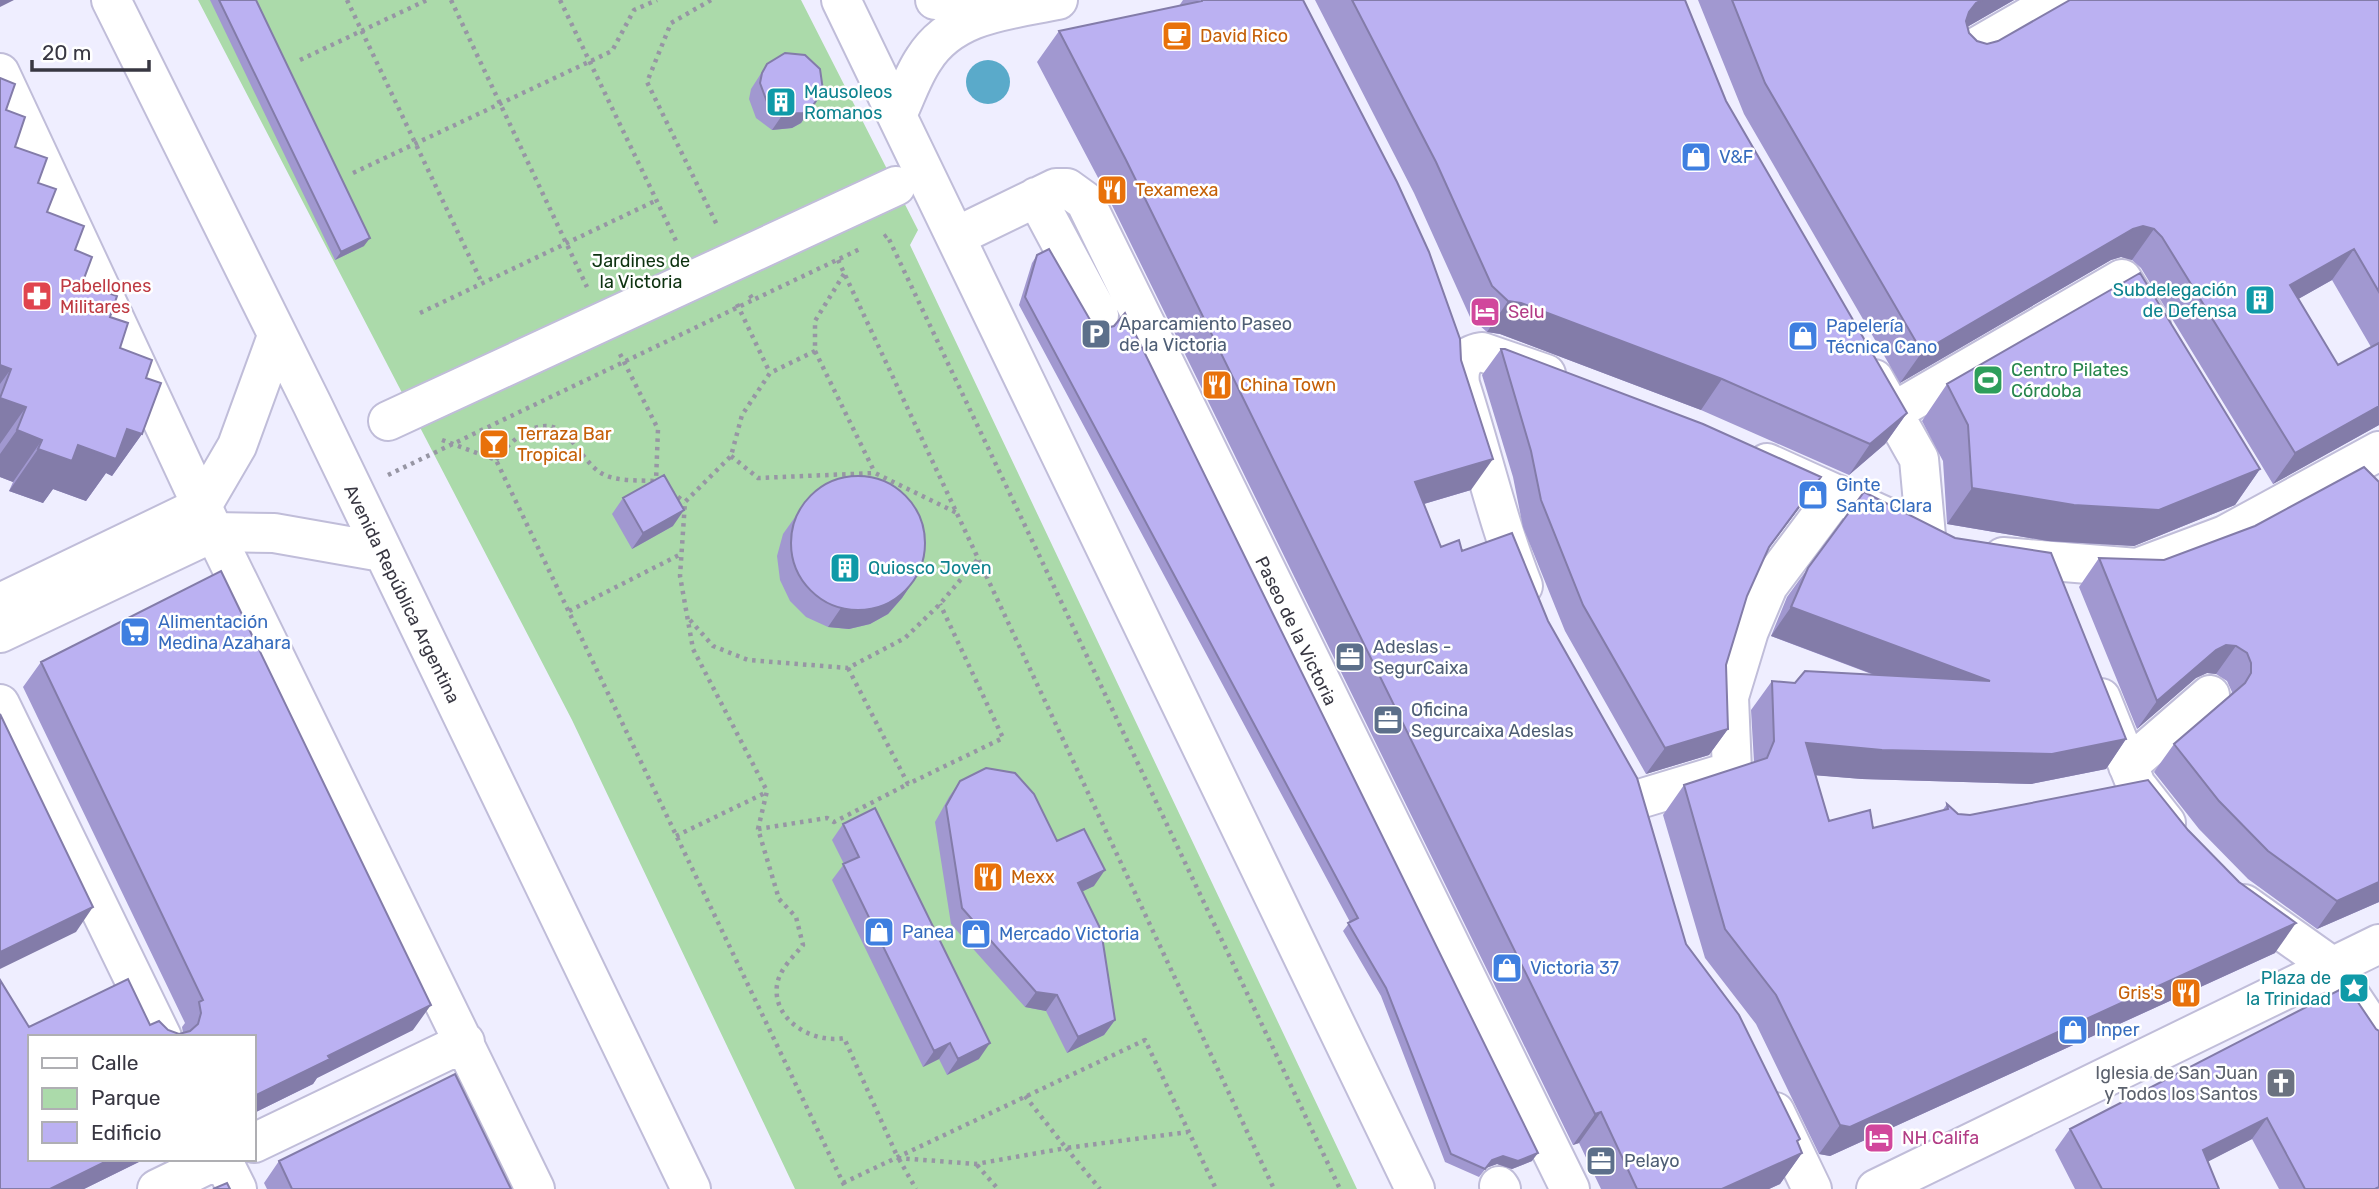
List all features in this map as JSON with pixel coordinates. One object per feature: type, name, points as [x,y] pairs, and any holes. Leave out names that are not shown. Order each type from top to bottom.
[{"type":"street","name":"Avenida República Argentina","points":[[111,0],[278,336],[691,1189]]},
{"type":"street","points":[[841,0],[1415,1189]]},
{"type":"street","points":[[935,0],[969,0]]},
{"type":"street","points":[[898,114],[923,60],[965,21],[1058,0]]},
{"type":"street","points":[[1966,53],[2058,0]]},
{"type":"street","points":[[0,74],[209,519],[535,1189]]},
{"type":"street","points":[[388,421],[455,387],[604,322],[896,186]]},
{"type":"street","name":"Paseo de la Victoria","points":[[957,236],[1056,188],[1067,188],[1085,201],[1570,1189]]},
{"type":"street","points":[[1036,197],[1098,315]]},
{"type":"street","points":[[1893,412],[2122,279],[2172,361]]},
{"type":"street","points":[[1449,322],[1479,356],[1580,387]]},
{"type":"street","points":[[0,634],[209,519],[278,336]]},
{"type":"street","points":[[1858,352],[1919,459],[1926,536]]},
{"type":"street","points":[[1479,356],[1460,369],[1460,384],[1492,484],[1502,533],[1536,617]]},
{"type":"street","points":[[1729,446],[1837,494],[1944,547],[2046,563],[2137,568],[2225,535],[2379,451]]},
{"type":"street","points":[[2245,478],[2266,514]]},
{"type":"street","points":[[1647,838],[1628,788],[1732,771],[1729,697],[1749,631],[1768,586],[1837,494]]},
{"type":"street","points":[[0,603],[209,519],[382,552]]},
{"type":"street","points":[[2046,563],[2061,601]]},
{"type":"street","points":[[2087,664],[2132,776],[2204,866],[2234,896],[2330,965],[2379,1038]]},
{"type":"street","points":[[2095,793],[2132,776],[2210,695]]},
{"type":"street","points":[[0,704],[161,1035]]},
{"type":"street","points":[[1876,1189],[2330,965],[2379,944]]},
{"type":"street","points":[[256,1142],[465,1042]]},
{"type":"street","points":[[1761,1084],[1812,1189]]},
{"type":"street","points":[[157,1189],[216,1161]]},
{"type":"street","points":[[221,1161],[237,1189]]},
{"type":"path","points":[[347,0],[482,283]]},
{"type":"path","points":[[300,61],[427,0]]},
{"type":"path","points":[[451,0],[604,322],[658,429],[656,481]]},
{"type":"path","points":[[560,0],[681,250]]},
{"type":"path","points":[[353,173],[612,51],[634,10],[657,0]]},
{"type":"path","points":[[711,0],[671,23],[647,82],[727,265],[739,306],[770,373]]},
{"type":"path","points":[[420,313],[655,201]]},
{"type":"path","points":[[819,222],[1274,1189]]},
{"type":"path","points":[[875,242],[887,235],[1340,1189]]},
{"type":"path","points":[[353,492],[863,248]]},
{"type":"path","points":[[727,265],[753,300]]},
{"type":"path","points":[[845,274],[815,321],[815,351],[875,473]]},
{"type":"path","points":[[815,351],[770,373],[742,415],[731,456],[685,502],[680,576],[690,620],[693,649],[767,791],[758,829],[779,899],[796,917],[803,945],[780,974],[776,988],[780,1006],[785,1018],[796,1026],[820,1037],[844,1038],[898,1158],[916,1189]]},
{"type":"path","points":[[388,421],[496,460],[844,1186],[1145,1040],[1216,1189]]},
{"type":"path","points":[[496,460],[509,442],[526,431],[540,427],[556,429],[566,434],[601,473],[611,478],[656,481],[685,502]]},
{"type":"path","points":[[731,456],[758,478],[875,473],[957,513]]},
{"type":"path","points":[[569,611],[681,554]]},
{"type":"path","points":[[690,620],[712,646],[748,660],[848,668],[905,638],[940,604],[978,559]]},
{"type":"path","points":[[758,829],[827,818],[834,822],[1003,738],[940,604]]},
{"type":"path","points":[[848,668],[908,784]]},
{"type":"path","points":[[676,835],[767,791]]},
{"type":"path","points":[[1026,1096],[1100,1189]]},
{"type":"path","points":[[898,1158],[976,1164],[1066,1148],[1188,1132]]},
{"type":"path","points":[[976,1164],[998,1189]]},
{"type":"green space","name":"Jardines de la Victoria","points":[[198,0],[801,0],[918,230],[910,245],[1357,1189],[795,1189],[572,720]]},
{"type":"water","points":[[988,60],[1003,67],[1010,82],[1003,97],[988,104],[973,97],[966,82],[973,67]]},
{"type":"building","points":[[219,0],[256,0],[370,238],[341,252]]},
{"type":"building","points":[[1202,0],[1303,0],[1397,182],[1429,252],[1460,339],[1461,360],[1493,459],[1415,482],[1441,547],[1459,540],[1462,551],[1512,533],[1548,621],[1637,778],[1686,944],[1739,1015],[1800,1139],[1797,1141],[1802,1153],[1722,1189],[1637,1189],[1601,1112],[1595,1114],[1126,160],[1059,31]]},
{"type":"building","points":[[1352,0],[1685,0],[1726,101],[1907,413],[1870,444],[1722,379],[1521,303],[1508,301],[1492,286],[1436,162]]},
{"type":"building","points":[[1732,0],[1982,0],[1969,12],[1966,21],[1969,33],[1977,41],[1987,44],[1998,41],[2070,0],[2379,0],[2379,292],[2354,249],[2290,285],[2338,365],[2379,343],[2379,406],[2295,453],[2162,237],[2154,229],[2143,226],[2133,229],[1922,352],[1765,83]]},
{"type":"building","points":[[785,53],[805,55],[820,69],[823,90],[812,107],[803,113],[783,114],[767,102],[760,83],[767,64]]},
{"type":"building","points":[[0,78],[15,84],[6,110],[25,117],[15,147],[47,158],[38,183],[56,189],[47,212],[84,226],[75,250],[92,257],[82,284],[117,296],[110,317],[128,323],[120,348],[152,360],[146,378],[161,383],[142,434],[127,429],[116,459],[78,445],[72,461],[38,449],[42,440],[17,430],[26,407],[0,398],[11,369],[0,365]]},
{"type":"building","points":[[1049,249],[1093,325],[1103,329],[1114,326],[1125,313],[1538,1153],[1518,1161],[1503,1156],[1492,1160],[1485,1169],[1451,1154],[1386,988],[1348,923],[1358,918],[1025,297],[1037,255]]},
{"type":"building","points":[[2140,273],[2260,469],[2159,510],[2074,505],[1972,488],[1968,425],[1947,384]]},
{"type":"building","points":[[1501,349],[1703,424],[1821,477],[1769,547],[1747,596],[1726,665],[1728,729],[1665,748],[1583,605],[1541,500],[1531,451]]},
{"type":"building","points":[[2364,467],[2379,482],[2379,882],[2337,901],[2268,851],[2219,801],[2174,744],[2245,683],[2251,673],[2247,653],[2236,646],[2226,645],[2216,650],[2157,701],[2099,558],[2164,560],[2255,526]]},
{"type":"building","points":[[664,475],[684,510],[643,533],[623,498]]},
{"type":"building","name":"Quiosco Joven","points":[[858,476],[884,481],[905,496],[920,517],[925,543],[920,569],[905,590],[884,605],[858,610],[832,605],[811,590],[796,569],[791,543],[796,517],[811,496],[832,481]]},
{"type":"building","points":[[1864,492],[1955,538],[2051,553],[2126,739],[2052,754],[1882,750],[1806,743],[1829,821],[1870,810],[1873,828],[1948,809],[1947,804],[1958,814],[1970,815],[2148,780],[2188,830],[2239,882],[2296,923],[1850,1127],[1840,1125],[1776,995],[1725,929],[1684,785],[1767,758],[1774,741],[1772,681],[1795,683],[1805,671],[1990,681],[1791,607],[1808,568]]},
{"type":"building","points":[[221,571],[431,1005],[256,1095],[256,1035],[28,1035],[28,1161],[107,1161],[50,1189],[0,1189],[0,980],[29,1027],[128,979],[150,1025],[159,1021],[168,1030],[179,1034],[190,1031],[198,1024],[201,1013],[199,1002],[203,1000],[41,662]]},
{"type":"building","points":[[0,714],[93,907],[0,952]]},
{"type":"building","points":[[986,768],[1015,773],[1034,794],[1057,841],[1084,829],[1105,870],[1078,883],[1101,930],[1115,1020],[1078,1037],[1057,995],[1036,992],[962,908],[946,806],[960,781]]},
{"type":"building","points":[[875,808],[990,1043],[958,1059],[950,1043],[934,1051],[843,864],[859,857],[843,824]]},
{"type":"building","name":"Iglesia de San Juan y Todos los Santos","points":[[2347,986],[2379,1031],[2379,1187],[2305,1189],[2267,1118],[2203,1150],[2219,1189],[2102,1189],[2070,1129]]},
{"type":"building","points":[[455,1074],[511,1189],[292,1189],[279,1161]]},
{"type":"building","points":[[227,1183],[230,1189],[213,1189]]},
{"type":"place","name":"David Rico","points":[[1177,36]]},
{"type":"place","name":"Mausoleos Romanos","points":[[781,102]]},
{"type":"place","name":"V&F","points":[[1696,157]]},
{"type":"place","name":"Texamexa","points":[[1112,190]]},
{"type":"place","name":"Pabellones Militares","points":[[37,296]]},
{"type":"place","name":"Subdelegación de Defensa","points":[[2260,300]]},
{"type":"place","name":"Selu","points":[[1485,312]]},
{"type":"place","name":"Aparcamiento Paseo de la Victoria","points":[[1096,334]]},
{"type":"place","name":"Papelería Técnica Cano","points":[[1803,336]]},
{"type":"place","name":"Centro Pilates Córdoba","points":[[1988,380]]},
{"type":"place","name":"China Town","points":[[1217,385]]},
{"type":"place","name":"Terraza Bar Tropical","points":[[494,444]]},
{"type":"place","name":"Ginte Santa Clara","points":[[1813,495]]},
{"type":"place","name":"Quiosco Joven","points":[[845,568]]},
{"type":"place","name":"Alimentación Medina Azahara","points":[[135,632]]},
{"type":"place","name":"Adeslas - SegurCaixa","points":[[1350,657]]},
{"type":"place","name":"Oficina Segurcaixa Adeslas","points":[[1388,720]]},
{"type":"place","name":"Mexx","points":[[988,877]]},
{"type":"place","name":"Panea","points":[[879,932]]},
{"type":"place","name":"Mercado Victoria","points":[[976,934]]},
{"type":"place","name":"Victoria 37","points":[[1507,968]]},
{"type":"place","name":"Plaza de la Trinidad","points":[[2354,988]]},
{"type":"place","name":"Gris's","points":[[2186,993]]},
{"type":"place","name":"Inper","points":[[2073,1030]]},
{"type":"place","name":"Iglesia de San Juan y Todos los Santos","points":[[2281,1083]]},
{"type":"place","name":"NH Califa","points":[[1879,1138]]},
{"type":"place","name":"Pelayo","points":[[1601,1161]]}]
